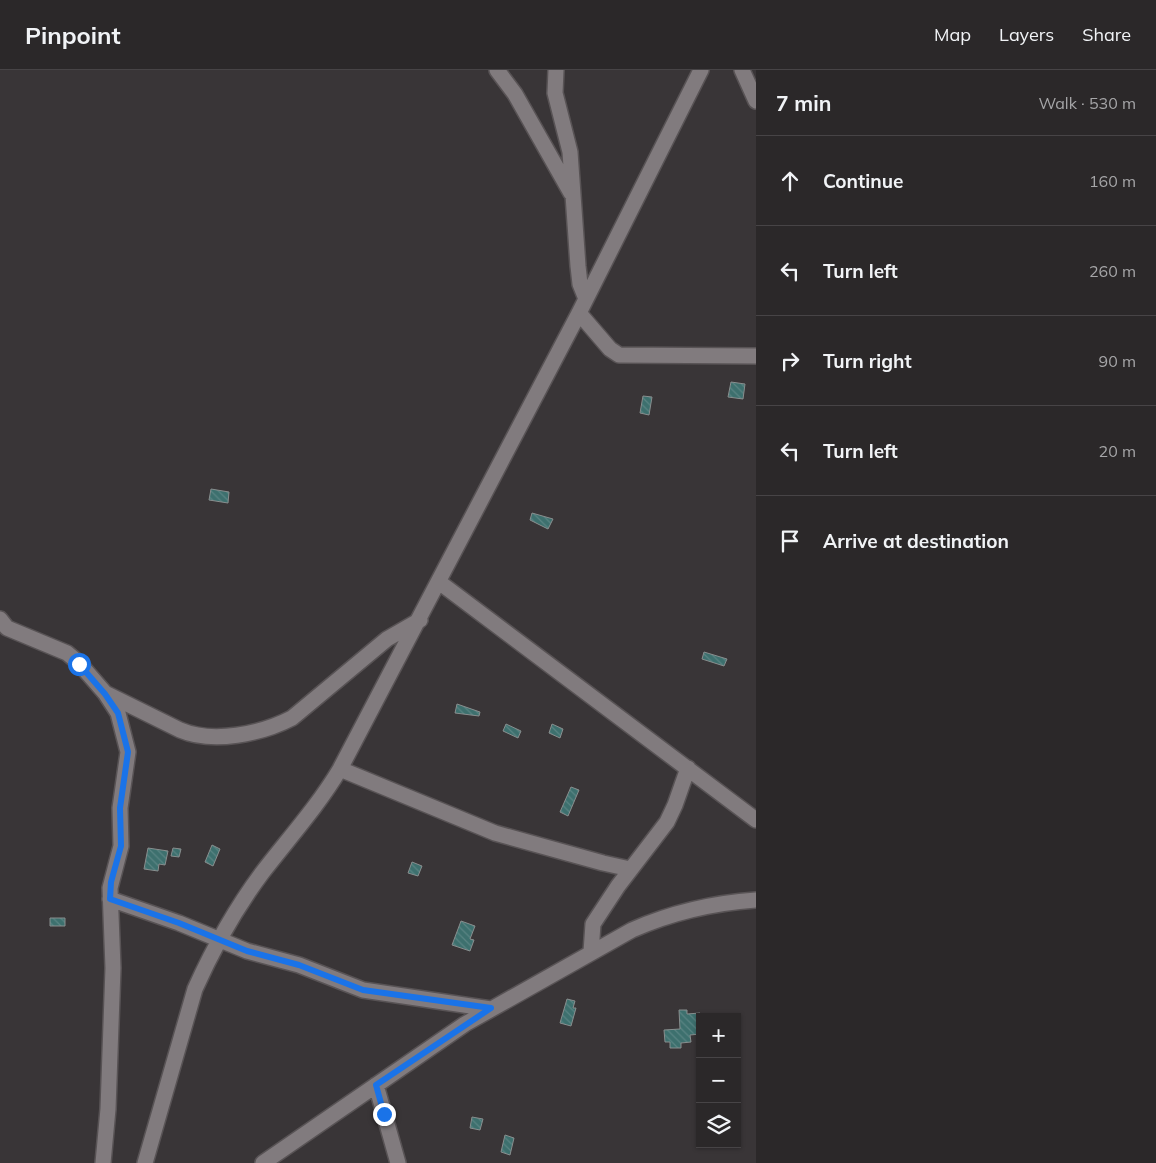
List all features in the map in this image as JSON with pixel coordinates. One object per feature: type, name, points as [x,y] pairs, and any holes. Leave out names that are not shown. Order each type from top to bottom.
[{"type":"street","points":[[498,70],[515,94],[572,196]]},
{"type":"street","points":[[556,70],[554,93],[570,152],[578,266],[580,284],[586,299]]},
{"type":"street","points":[[145,1163],[195,989],[206,965],[262,874],[326,793],[340,769],[420,620],[579,313],[701,70]]},
{"type":"street","points":[[742,70],[756,101]]},
{"type":"street","points":[[579,313],[610,349],[619,355],[756,356]]},
{"type":"street","points":[[439,582],[756,820]]},
{"type":"street","points":[[0,619],[7,628],[71,657],[105,694],[118,713],[128,752],[120,808],[121,846],[111,882],[113,968],[108,1109],[103,1163]]},
{"type":"street","points":[[105,694],[192,736],[221,736],[256,731],[281,724],[303,711],[387,638],[420,620]]},
{"type":"street","points":[[591,952],[593,924],[630,869],[670,817],[688,768]]},
{"type":"street","points":[[340,769],[495,834],[603,864],[630,869]]},
{"type":"street","points":[[110,899],[247,951],[299,965],[363,990],[491,1008]]},
{"type":"street","points":[[263,1163],[491,1008],[591,952],[660,918],[700,906],[756,900]]},
{"type":"street","points":[[376,1085],[398,1163]]},
{"type":"building","points":[[731,382],[745,384],[743,399],[728,397]]},
{"type":"building","points":[[643,396],[652,397],[649,415],[640,413]]},
{"type":"building","points":[[211,489],[229,492],[228,503],[209,500]]},
{"type":"building","points":[[532,513],[553,519],[548,529],[530,520]]},
{"type":"building","points":[[704,652],[727,659],[724,666],[702,659]]},
{"type":"building","points":[[457,704],[480,712],[479,716],[455,713]]},
{"type":"building","points":[[506,724],[521,731],[518,738],[503,731]]},
{"type":"building","points":[[552,724],[563,729],[560,738],[549,733]]},
{"type":"building","points":[[571,787],[579,790],[568,816],[560,812]]},
{"type":"building","points":[[212,845],[220,849],[213,866],[205,862]]},
{"type":"building","points":[[148,848],[168,851],[165,865],[159,864],[158,871],[144,869]]},
{"type":"building","points":[[173,848],[181,849],[179,857],[171,856]]},
{"type":"building","points":[[412,862],[422,866],[418,876],[408,873]]},
{"type":"building","points":[[50,918],[65,918],[65,926],[50,926]]},
{"type":"building","points":[[461,921],[475,926],[470,939],[474,940],[470,951],[452,945]]},
{"type":"building","points":[[567,999],[575,1001],[573,1008],[576,1008],[571,1026],[560,1023]]},
{"type":"building","points":[[679,1010],[687,1010],[687,1014],[696,1013],[696,1034],[690,1035],[691,1042],[681,1043],[681,1048],[670,1048],[670,1042],[665,1042],[664,1030],[680,1029]]},
{"type":"building","points":[[472,1117],[483,1119],[480,1130],[470,1128]]},
{"type":"building","points":[[505,1135],[514,1138],[510,1155],[501,1152]]},
{"type":"route","points":[[79,664],[105,694],[118,713],[125,734],[128,752],[127,770],[120,808],[121,846],[111,882],[110,899],[179,923],[247,951],[299,965],[363,990],[491,1008],[376,1085],[384,1114]]}]
